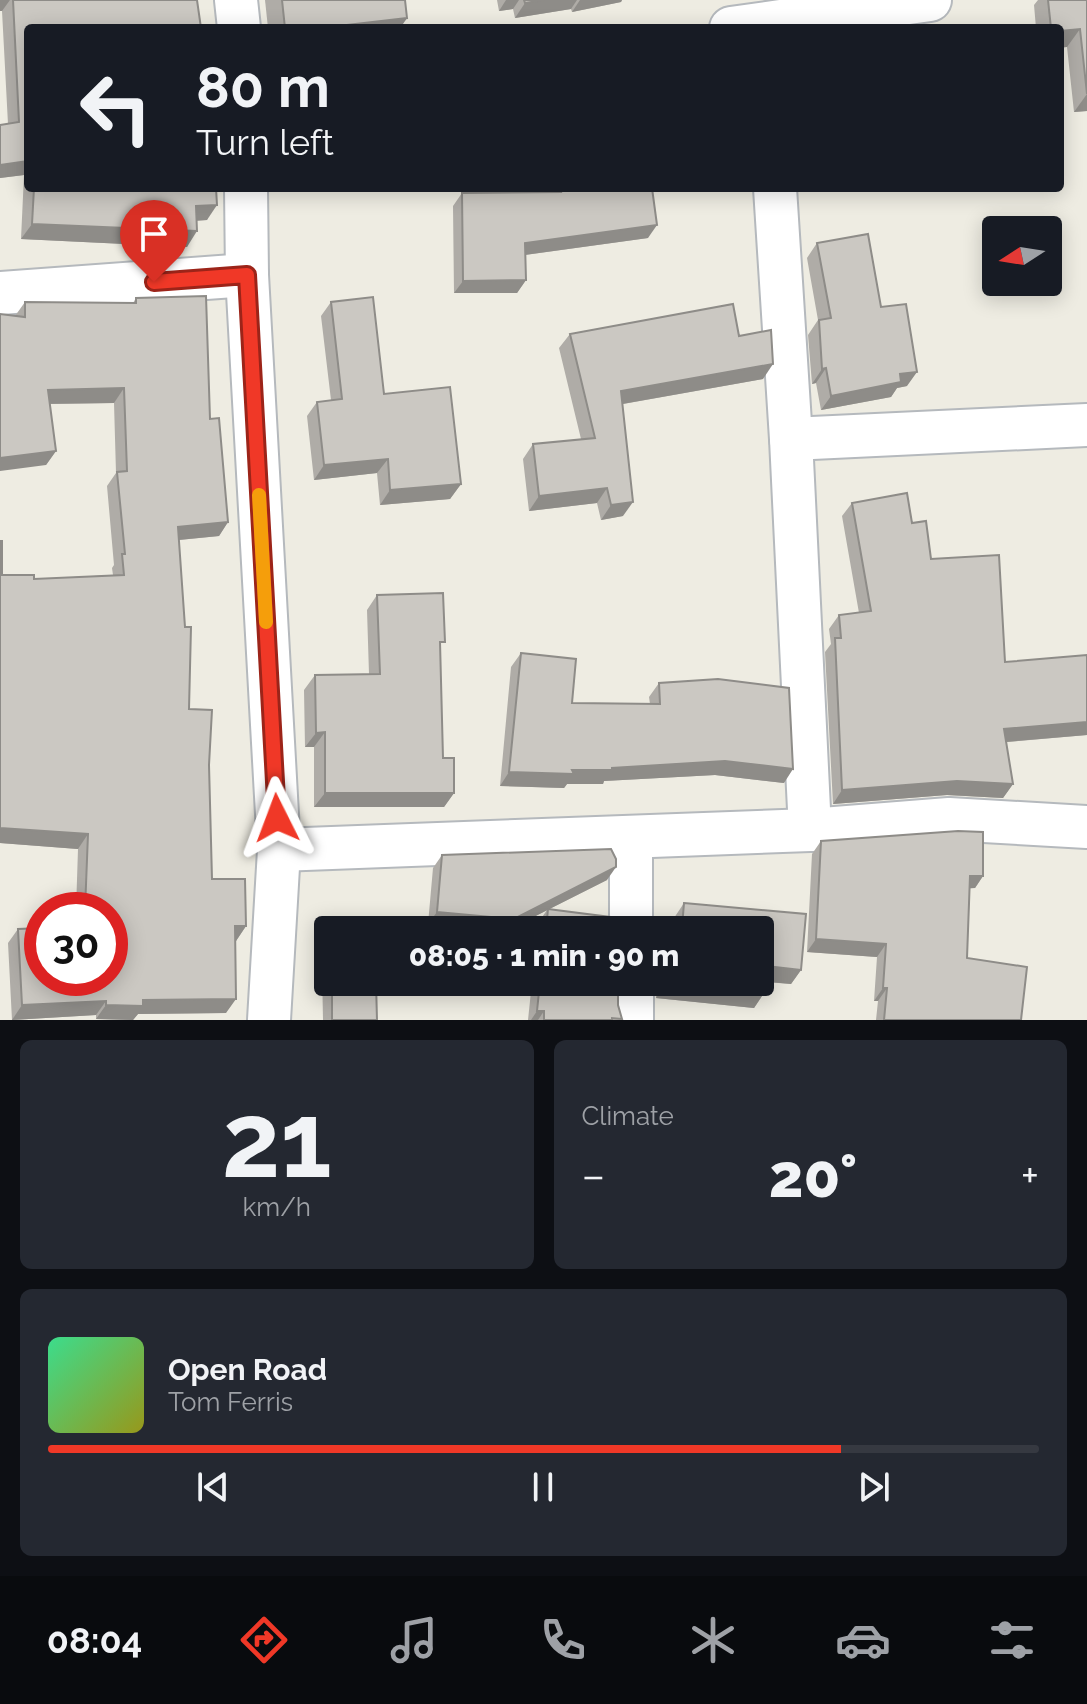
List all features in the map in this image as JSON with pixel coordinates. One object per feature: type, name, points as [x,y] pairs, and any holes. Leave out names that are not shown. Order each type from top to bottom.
[{"type":"street","points":[[236,0],[239,24]]},
{"type":"street","points":[[755,20],[930,0]]},
{"type":"street","points":[[246,192],[247,275],[279,850],[269,1020]]},
{"type":"street","points":[[775,192],[810,830]]},
{"type":"street","points":[[0,293],[247,275]]},
{"type":"street","points":[[791,439],[1087,425]]},
{"type":"street","points":[[279,850],[810,830],[949,819],[1087,827]]},
{"type":"street","points":[[631,838],[631,916]]},
{"type":"street","points":[[632,996],[632,1020]]},
{"type":"building","points":[[13,0],[197,0],[200,24],[24,24],[24,162],[0,165],[0,125],[19,122]]},
{"type":"building","points":[[282,0],[405,0],[407,18],[355,24],[285,24]]},
{"type":"building","points":[[1048,0],[1087,0],[1087,94],[1080,29],[1064,31],[1064,24],[1051,24]]},
{"type":"building","points":[[34,192],[216,192],[217,205],[196,206],[197,231],[32,224]]},
{"type":"building","points":[[653,192],[657,225],[525,243],[526,280],[463,281],[462,193]]},
{"type":"building","points":[[868,234],[881,307],[906,304],[917,372],[900,374],[901,382],[831,396],[826,368],[822,369],[819,320],[831,318],[817,243]]},
{"type":"building","points":[[206,296],[210,419],[219,418],[228,522],[178,527],[185,627],[191,627],[189,709],[212,710],[209,765],[212,879],[245,879],[246,926],[235,926],[236,999],[143,1000],[143,1006],[106,1005],[106,1001],[22,1005],[18,929],[24,929],[24,996],[128,996],[128,892],[86,892],[88,834],[0,828],[0,541],[2,575],[34,575],[34,579],[124,575],[122,554],[125,554],[117,472],[127,471],[124,388],[48,390],[56,451],[0,458],[0,314],[25,317],[25,302],[136,303],[136,298]]},
{"type":"building","points":[[373,297],[384,394],[450,387],[461,484],[390,490],[388,459],[324,465],[317,402],[342,399],[331,302]]},
{"type":"building","points":[[733,304],[739,336],[771,330],[773,364],[621,391],[633,502],[611,505],[607,488],[539,496],[533,444],[595,438],[570,334]]},
{"type":"building","points":[[907,493],[912,523],[926,521],[931,559],[999,555],[1005,662],[1087,655],[1087,722],[1004,729],[1013,784],[957,781],[842,790],[835,638],[841,638],[839,615],[871,611],[852,503]]},
{"type":"building","points":[[443,593],[445,642],[440,642],[443,758],[454,758],[454,793],[325,793],[325,732],[316,733],[315,675],[380,674],[377,595]]},
{"type":"building","points":[[521,653],[576,659],[572,703],[660,704],[659,683],[718,679],[789,688],[793,769],[725,761],[572,770],[574,774],[509,772]]},
{"type":"building","points":[[983,832],[983,876],[970,876],[967,958],[1027,967],[1021,1020],[884,1020],[886,944],[816,939],[821,841]]},
{"type":"building","points":[[611,849],[616,867],[520,916],[481,916],[437,912],[442,855]]},
{"type":"building","points":[[684,903],[806,914],[801,970],[774,967],[774,916],[683,916]]},
{"type":"building","points":[[548,909],[602,916],[547,916]]},
{"type":"building","points":[[332,996],[376,996],[377,1020],[332,1020]]},
{"type":"building","points":[[539,996],[618,996],[622,1019],[544,1020],[544,1011],[537,1011]]},
{"type":"slow traffic","points":[[259,495],[266,622]]},
{"type":"route","points":[[154,282],[247,275],[277,818]]}]
